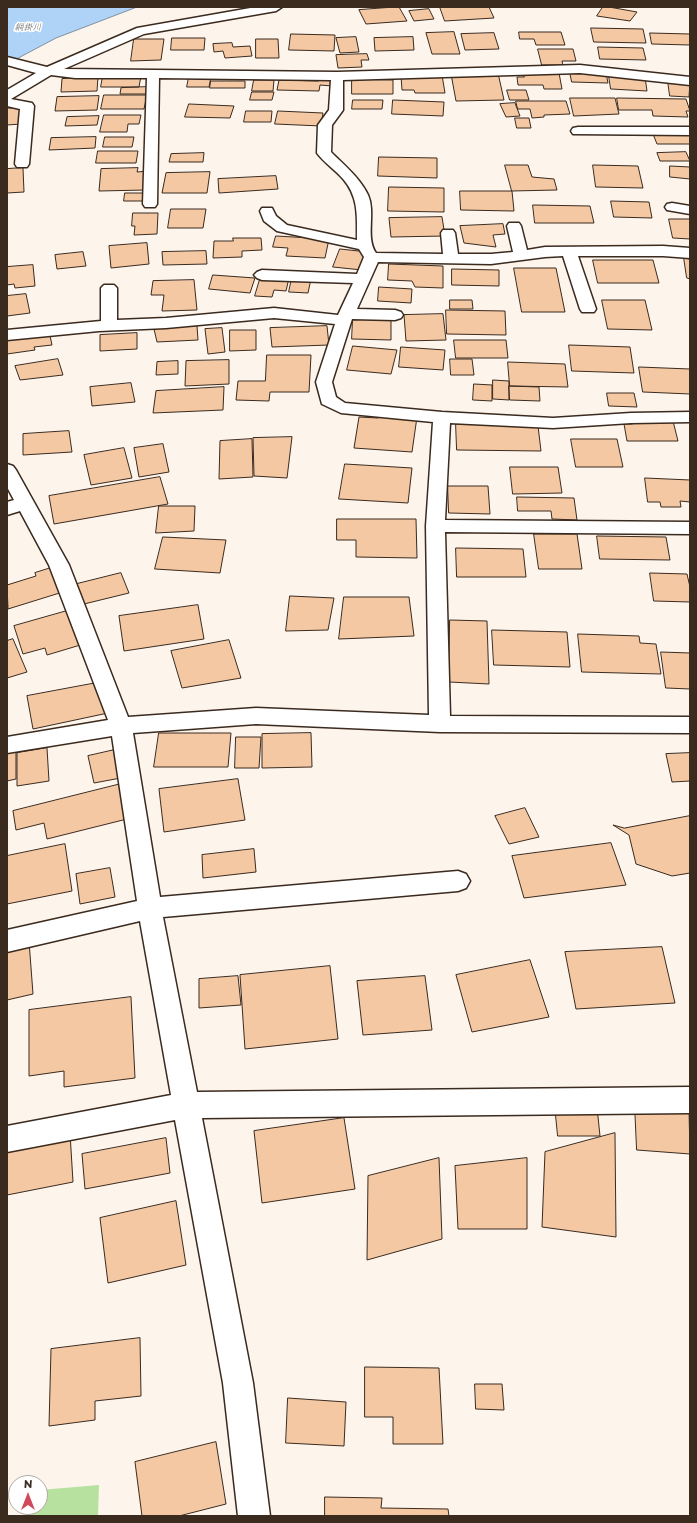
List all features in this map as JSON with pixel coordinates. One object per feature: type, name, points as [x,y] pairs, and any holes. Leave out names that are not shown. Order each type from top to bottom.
[{"type":"street","points":[[7,96],[48,71],[140,31],[276,7]]},
{"type":"street","points":[[7,61],[35,69],[75,74],[337,76],[580,69],[690,81]]},
{"type":"street","points":[[150,204],[153,75]]},
{"type":"street","points":[[337,76],[336,110],[325,125],[324,153],[349,178],[361,194],[368,251],[362,279],[345,317],[324,382],[328,400],[341,408],[442,417],[553,423],[631,418],[690,418]]},
{"type":"street","points":[[7,102],[27,106],[22,164]]},
{"type":"street","points":[[578,131],[690,131]]},
{"type":"street","points":[[672,207],[690,210]]},
{"type":"street","points":[[267,210],[269,218],[282,228],[368,251],[451,258],[491,259],[521,255],[569,252],[663,251],[690,253]]},
{"type":"street","points":[[514,226],[521,255]]},
{"type":"street","points":[[448,233],[451,258]]},
{"type":"street","points":[[569,252],[588,309]]},
{"type":"street","points":[[262,275],[362,279]]},
{"type":"street","points":[[109,288],[109,326]]},
{"type":"street","points":[[7,336],[109,326],[166,323],[274,313],[345,317],[395,315]]},
{"type":"street","points":[[440,724],[435,526],[442,417]]},
{"type":"street","points":[[7,470],[16,506],[59,565],[121,726],[150,908],[238,1383],[254,1516]]},
{"type":"street","points":[[435,526],[690,528]]},
{"type":"street","points":[[7,745],[121,726],[256,716],[440,724],[690,725]]},
{"type":"street","points":[[7,941],[150,908],[458,881]]},
{"type":"street","points":[[7,1139],[187,1105],[690,1100]]},
{"type":"green space","points":[[99,1485],[98,1516],[27,1516],[48,1515],[48,1489]]},
{"type":"water","name":"網掛川","points":[[7,7],[137,7],[56,38],[7,64]]},
{"type":"building","points":[[399,7],[407,21],[366,24],[359,10]]},
{"type":"building","points":[[440,7],[489,7],[494,18],[445,21]]},
{"type":"building","points":[[603,7],[637,12],[630,21],[597,16]]},
{"type":"building","points":[[429,9],[434,19],[414,21],[409,11]]},
{"type":"building","points":[[591,28],[643,29],[646,43],[594,42]]},
{"type":"building","points":[[454,32],[460,54],[432,54],[426,33]]},
{"type":"building","points":[[519,32],[561,32],[565,45],[536,45],[534,39],[520,39]]},
{"type":"building","points":[[494,33],[499,49],[465,50],[461,34]]},
{"type":"building","points":[[650,33],[690,34],[690,45],[652,44]]},
{"type":"building","points":[[291,34],[335,35],[334,51],[289,50]]},
{"type":"building","points":[[356,37],[359,52],[340,53],[336,38]]},
{"type":"building","points":[[413,37],[414,50],[375,51],[374,38]]},
{"type":"building","points":[[172,38],[205,38],[204,50],[171,50]]},
{"type":"building","points":[[134,39],[164,39],[161,60],[131,61]]},
{"type":"building","points":[[256,39],[278,39],[279,58],[256,58]]},
{"type":"building","points":[[232,43],[233,47],[250,46],[252,56],[225,58],[223,51],[214,52],[213,44]]},
{"type":"building","points":[[598,47],[643,48],[646,60],[600,59]]},
{"type":"building","points":[[538,49],[573,49],[576,61],[562,61],[563,65],[542,65]]},
{"type":"building","points":[[367,54],[369,60],[361,60],[362,67],[338,68],[336,55]]},
{"type":"building","points":[[570,72],[606,73],[608,83],[572,82]]},
{"type":"building","points":[[498,73],[504,100],[456,101],[451,74]]},
{"type":"building","points":[[523,73],[559,73],[562,89],[544,89],[543,85],[518,85],[517,77],[524,77]]},
{"type":"building","points":[[442,75],[445,93],[415,93],[414,90],[402,90],[401,76]]},
{"type":"building","points":[[103,76],[141,76],[139,87],[101,87]]},
{"type":"building","points":[[609,76],[645,77],[647,91],[611,89]]},
{"type":"building","points":[[98,77],[97,91],[61,92],[62,79]]},
{"type":"building","points":[[189,77],[211,77],[209,87],[187,87]]},
{"type":"building","points":[[319,78],[332,78],[332,86],[320,85],[319,91],[277,90],[279,80],[318,81]]},
{"type":"building","points":[[352,79],[393,80],[393,94],[352,94]]},
{"type":"building","points":[[254,80],[274,80],[273,91],[252,91]]},
{"type":"building","points":[[211,81],[245,81],[245,88],[210,88]]},
{"type":"building","points":[[668,81],[690,82],[689,97],[670,96]]},
{"type":"building","points":[[147,87],[146,94],[120,94],[121,88]]},
{"type":"building","points":[[507,90],[526,90],[529,100],[510,100]]},
{"type":"building","points":[[252,92],[274,92],[272,100],[250,100]]},
{"type":"building","points":[[104,95],[147,95],[144,109],[101,109]]},
{"type":"building","points":[[99,96],[97,110],[55,111],[57,97]]},
{"type":"building","points":[[570,98],[615,98],[619,114],[574,116]]},
{"type":"building","points":[[617,98],[686,99],[690,111],[686,111],[688,117],[653,116],[652,110],[619,110]]},
{"type":"building","points":[[353,100],[383,100],[382,109],[352,109]]},
{"type":"building","points":[[393,100],[444,102],[443,116],[392,114]]},
{"type":"building","points":[[516,101],[566,101],[570,114],[544,115],[544,117],[532,118],[530,109],[518,109]]},
{"type":"building","points":[[515,103],[520,116],[506,117],[500,104]]},
{"type":"building","points":[[189,104],[234,106],[230,118],[185,117]]},
{"type":"building","points":[[7,108],[23,108],[21,124],[7,125]]},
{"type":"building","points":[[246,111],[272,111],[271,122],[244,122]]},
{"type":"building","points":[[278,111],[323,113],[321,126],[275,124]]},
{"type":"building","points":[[104,115],[141,115],[139,124],[128,124],[127,132],[100,132]]},
{"type":"building","points":[[99,116],[97,125],[65,126],[67,117]]},
{"type":"building","points":[[515,118],[529,118],[531,128],[517,128]]},
{"type":"building","points":[[690,133],[690,144],[657,144],[653,134]]},
{"type":"building","points":[[96,137],[95,148],[49,150],[51,138]]},
{"type":"building","points":[[105,137],[134,137],[132,147],[103,147]]},
{"type":"building","points":[[98,151],[138,151],[136,163],[96,163]]},
{"type":"building","points":[[686,152],[690,161],[660,161],[657,153]]},
{"type":"building","points":[[204,153],[203,162],[169,162],[171,154]]},
{"type":"building","points":[[379,157],[437,158],[437,178],[378,176]]},
{"type":"building","points":[[505,165],[528,165],[532,177],[554,179],[557,190],[512,191]]},
{"type":"building","points":[[593,165],[638,166],[643,188],[596,187]]},
{"type":"building","points":[[670,166],[690,167],[690,179],[670,177]]},
{"type":"building","points":[[23,168],[24,192],[7,193],[7,169]]},
{"type":"building","points":[[138,168],[137,172],[148,171],[146,190],[99,191],[101,169]]},
{"type":"building","points":[[210,172],[207,193],[162,193],[166,173]]},
{"type":"building","points":[[276,176],[278,189],[219,193],[218,179]]},
{"type":"building","points":[[389,187],[444,188],[444,212],[388,211]]},
{"type":"building","points":[[460,191],[512,191],[514,211],[461,210]]},
{"type":"building","points":[[125,193],[147,193],[146,201],[124,201]]},
{"type":"building","points":[[611,201],[649,202],[652,218],[614,217]]},
{"type":"building","points":[[533,205],[590,206],[594,223],[535,223]]},
{"type":"building","points":[[171,209],[206,209],[203,228],[168,228]]},
{"type":"building","points":[[133,213],[158,213],[157,234],[134,235],[135,226],[132,226]]},
{"type":"building","points":[[442,217],[445,236],[391,237],[389,218]]},
{"type":"building","points":[[669,219],[690,219],[690,239],[673,238]]},
{"type":"building","points":[[503,224],[505,234],[493,235],[496,247],[464,243],[460,226]]},
{"type":"building","points":[[276,236],[329,239],[325,258],[286,256],[288,248],[273,247]]},
{"type":"building","points":[[233,238],[261,238],[262,250],[242,251],[242,257],[213,258],[214,241],[233,241]]},
{"type":"building","points":[[147,243],[149,264],[111,268],[109,246]]},
{"type":"building","points":[[340,249],[368,252],[362,270],[333,267]]},
{"type":"building","points":[[206,251],[207,264],[163,265],[162,252]]},
{"type":"building","points":[[83,252],[86,266],[57,269],[55,255]]},
{"type":"building","points":[[684,258],[690,259],[690,279],[687,278]]},
{"type":"building","points":[[593,260],[653,260],[659,283],[598,283]]},
{"type":"building","points":[[389,264],[443,266],[443,288],[415,287],[412,281],[388,280]]},
{"type":"building","points":[[33,265],[35,286],[15,288],[14,284],[7,285],[7,267]]},
{"type":"building","points":[[514,268],[556,268],[565,312],[522,312]]},
{"type":"building","points":[[452,269],[499,270],[499,286],[452,285]]},
{"type":"building","points":[[213,275],[255,278],[250,293],[209,289]]},
{"type":"building","points":[[261,276],[289,278],[286,291],[274,290],[272,297],[255,296]]},
{"type":"building","points":[[292,278],[311,279],[308,293],[289,292]]},
{"type":"building","points":[[194,280],[197,310],[162,311],[164,295],[151,295],[153,281]]},
{"type":"building","points":[[379,287],[412,289],[411,303],[378,301]]},
{"type":"building","points":[[26,294],[30,313],[7,316],[7,296]]},
{"type":"building","points":[[450,300],[472,300],[473,309],[450,309]]},
{"type":"building","points":[[602,300],[645,300],[652,330],[608,329]]},
{"type":"building","points":[[446,310],[505,311],[506,335],[447,334]]},
{"type":"building","points":[[443,314],[446,340],[406,341],[404,315]]},
{"type":"building","points":[[353,318],[391,318],[391,340],[352,339]]},
{"type":"building","points":[[197,326],[198,340],[157,342],[154,329]]},
{"type":"building","points":[[327,326],[329,345],[272,347],[270,328]]},
{"type":"building","points":[[222,328],[225,352],[208,354],[205,329]]},
{"type":"building","points":[[230,330],[256,330],[256,350],[230,351]]},
{"type":"building","points":[[49,331],[52,345],[34,347],[35,350],[7,354],[7,337]]},
{"type":"building","points":[[137,333],[137,349],[100,351],[100,335]]},
{"type":"building","points":[[454,340],[506,340],[508,358],[456,358]]},
{"type":"building","points":[[569,345],[630,347],[634,373],[572,371]]},
{"type":"building","points":[[353,346],[397,350],[391,374],[347,370]]},
{"type":"building","points":[[401,347],[445,350],[443,370],[399,367]]},
{"type":"building","points":[[267,355],[311,355],[309,392],[270,392],[269,401],[236,400],[238,381],[265,381]]},
{"type":"building","points":[[58,359],[63,375],[20,380],[15,366]]},
{"type":"building","points":[[450,359],[472,359],[474,375],[451,375]]},
{"type":"building","points":[[229,360],[229,384],[185,386],[186,361]]},
{"type":"building","points":[[178,361],[178,374],[156,375],[157,362]]},
{"type":"building","points":[[508,362],[565,364],[568,387],[510,386]]},
{"type":"building","points":[[639,367],[690,369],[690,394],[643,392]]},
{"type":"building","points":[[493,380],[509,381],[509,400],[493,399]]},
{"type":"building","points":[[131,383],[135,402],[92,406],[90,387]]},
{"type":"building","points":[[474,384],[492,385],[492,401],[473,400]]},
{"type":"building","points":[[509,386],[539,387],[540,401],[510,400]]},
{"type":"building","points":[[224,387],[223,410],[153,413],[156,391]]},
{"type":"building","points":[[607,393],[634,393],[637,407],[609,406]]},
{"type":"building","points":[[382,414],[417,417],[412,452],[354,448],[359,417],[378,418]]},
{"type":"building","points":[[632,421],[673,421],[678,441],[627,441],[624,424],[632,424]]},
{"type":"building","points":[[456,424],[538,426],[541,451],[457,450]]},
{"type":"building","points":[[69,431],[72,452],[23,455],[23,434]]},
{"type":"building","points":[[292,437],[287,478],[254,476],[253,438]]},
{"type":"building","points":[[252,439],[253,477],[219,479],[220,441]]},
{"type":"building","points":[[571,439],[617,439],[623,467],[576,467]]},
{"type":"building","points":[[163,444],[169,472],[139,477],[134,448]]},
{"type":"building","points":[[124,448],[132,478],[91,485],[84,455]]},
{"type":"building","points":[[345,464],[412,468],[408,503],[339,499]]},
{"type":"building","points":[[510,467],[558,467],[562,493],[513,494]]},
{"type":"building","points":[[160,477],[168,504],[54,524],[49,496]]},
{"type":"building","points":[[645,478],[690,480],[690,502],[680,501],[681,507],[661,507],[660,502],[648,502]]},
{"type":"building","points":[[448,486],[488,486],[490,514],[449,513]]},
{"type":"building","points":[[517,497],[574,498],[577,520],[552,519],[551,511],[518,511]]},
{"type":"building","points":[[159,506],[195,506],[194,531],[156,533]]},
{"type":"building","points":[[337,519],[416,519],[417,558],[356,557],[356,540],[337,540]]},
{"type":"building","points":[[534,534],[577,534],[582,569],[539,569]]},
{"type":"building","points":[[597,536],[666,537],[670,560],[600,559]]},
{"type":"building","points":[[163,537],[226,540],[220,573],[155,569]]},
{"type":"building","points":[[456,548],[523,549],[526,577],[457,577]]},
{"type":"building","points":[[54,567],[66,591],[8,609],[7,585],[36,576],[35,573]]},
{"type":"building","points":[[121,573],[129,593],[84,604],[77,584]]},
{"type":"building","points":[[650,573],[687,574],[690,587],[690,602],[654,601]]},
{"type":"building","points":[[290,596],[334,598],[328,630],[286,631]]},
{"type":"building","points":[[344,597],[409,597],[414,636],[339,639]]},
{"type":"building","points":[[198,605],[204,639],[124,651],[119,616]]},
{"type":"building","points":[[74,609],[87,643],[47,655],[45,648],[23,654],[14,626]]},
{"type":"building","points":[[450,620],[487,621],[489,684],[449,682]]},
{"type":"building","points":[[492,630],[567,632],[570,667],[494,665]]},
{"type":"building","points":[[578,634],[639,636],[640,643],[656,644],[661,674],[582,672]]},
{"type":"building","points":[[13,639],[27,672],[7,678],[7,641]]},
{"type":"building","points":[[229,640],[241,678],[182,688],[171,651]]},
{"type":"building","points":[[661,652],[690,653],[690,689],[666,688]]},
{"type":"building","points":[[102,682],[108,713],[33,729],[27,696]]},
{"type":"building","points":[[159,733],[231,733],[228,767],[154,767]]},
{"type":"building","points":[[311,733],[312,767],[262,768],[262,734]]},
{"type":"building","points":[[236,737],[261,737],[259,768],[235,768]]},
{"type":"building","points":[[16,748],[16,779],[7,781],[7,749]]},
{"type":"building","points":[[47,748],[49,781],[17,786],[17,753]]},
{"type":"building","points":[[119,749],[126,777],[94,783],[88,756]]},
{"type":"building","points":[[690,753],[690,781],[672,782],[666,754]]},
{"type":"building","points":[[238,779],[245,820],[164,832],[159,789]]},
{"type":"building","points":[[121,784],[131,818],[47,839],[44,823],[16,830],[13,811]]},
{"type":"building","points":[[525,808],[539,837],[509,844],[495,816]]},
{"type":"building","points":[[690,816],[690,873],[672,876],[636,864],[629,835],[613,825],[624,828]]},
{"type":"building","points":[[611,843],[626,885],[524,898],[512,856]]},
{"type":"building","points":[[65,844],[72,891],[7,904],[7,856]]},
{"type":"building","points":[[254,849],[256,872],[203,878],[202,855]]},
{"type":"building","points":[[110,868],[115,897],[80,904],[76,874]]},
{"type":"building","points":[[29,941],[33,994],[7,1000],[7,946]]},
{"type":"building","points":[[662,947],[675,1003],[576,1009],[565,952]]},
{"type":"building","points":[[530,960],[549,1017],[472,1032],[456,975]]},
{"type":"building","points":[[330,966],[338,1039],[245,1049],[240,975]]},
{"type":"building","points":[[238,976],[241,1005],[199,1008],[199,979]]},
{"type":"building","points":[[425,976],[432,1030],[363,1035],[357,981]]},
{"type":"building","points":[[131,997],[135,1078],[64,1087],[64,1071],[29,1076],[29,1010]]},
{"type":"building","points":[[555,1106],[597,1107],[600,1136],[558,1136]]},
{"type":"building","points":[[635,1106],[689,1110],[690,1154],[637,1150]]},
{"type":"building","points":[[344,1118],[355,1189],[262,1203],[254,1131]]},
{"type":"building","points":[[70,1133],[73,1182],[7,1195],[7,1145]]},
{"type":"building","points":[[615,1133],[616,1237],[542,1227],[545,1152]]},
{"type":"building","points":[[166,1138],[170,1173],[85,1189],[82,1154]]},
{"type":"building","points":[[439,1158],[442,1239],[367,1260],[368,1176]]},
{"type":"building","points":[[527,1158],[527,1229],[458,1229],[455,1166]]},
{"type":"building","points":[[176,1201],[186,1265],[108,1283],[100,1218]]},
{"type":"building","points":[[140,1338],[141,1396],[95,1401],[95,1420],[49,1426],[51,1349]]},
{"type":"building","points":[[365,1367],[439,1368],[443,1444],[393,1444],[393,1417],[365,1417]]},
{"type":"building","points":[[475,1384],[502,1384],[504,1410],[476,1409]]},
{"type":"building","points":[[288,1398],[346,1402],[344,1446],[286,1443]]},
{"type":"building","points":[[216,1442],[226,1504],[179,1516],[142,1516],[135,1462]]},
{"type":"building","points":[[325,1497],[382,1498],[381,1508],[448,1509],[449,1516],[325,1516]]}]
